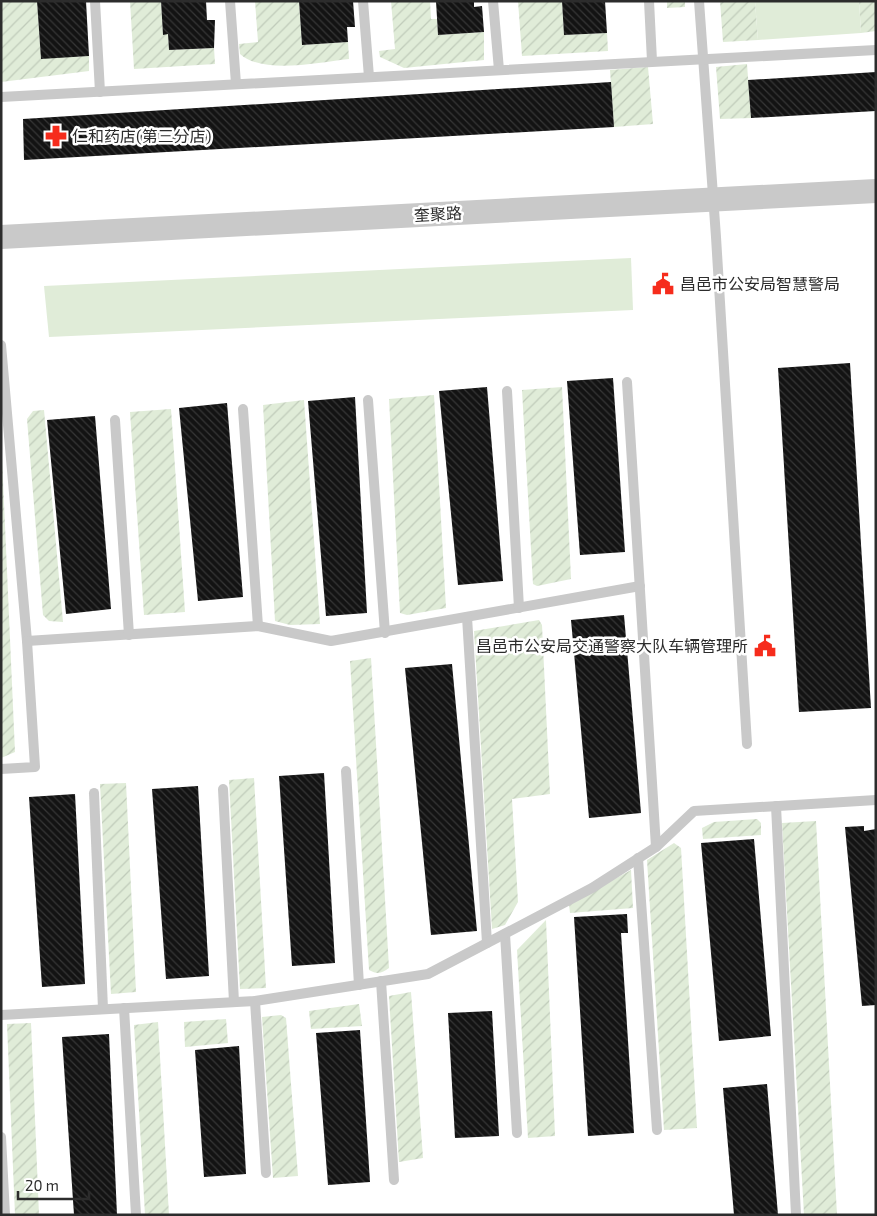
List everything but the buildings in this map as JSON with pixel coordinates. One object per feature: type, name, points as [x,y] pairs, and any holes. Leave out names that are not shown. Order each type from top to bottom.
[{"type":"street","name":"奎聚路","points":[[1,237],[876,191]]},
{"type":"lane","points":[[95,1],[100,92]]},
{"type":"lane","points":[[230,1],[236,84]]},
{"type":"lane","points":[[363,1],[369,77]]},
{"type":"lane","points":[[493,1],[499,70]]},
{"type":"lane","points":[[648,1],[652,61]]},
{"type":"lane","points":[[698,1],[713,199],[747,744]]},
{"type":"lane","points":[[1,97],[876,50]]},
{"type":"lane","points":[[1,345],[4,404],[27,641],[34,767],[1,769]]},
{"type":"lane","points":[[627,382],[656,847]]},
{"type":"lane","points":[[507,391],[519,608]]},
{"type":"lane","points":[[368,400],[385,633]]},
{"type":"lane","points":[[243,409],[258,626]]},
{"type":"lane","points":[[115,420],[129,635]]},
{"type":"lane","points":[[27,641],[258,626],[331,641],[385,633],[640,586]]},
{"type":"lane","points":[[467,617],[487,943]]},
{"type":"lane","points":[[346,771],[359,985]]},
{"type":"lane","points":[[224,788],[234,1002]]},
{"type":"lane","points":[[94,793],[103,1009]]},
{"type":"lane","points":[[1,1015],[255,1001],[428,974],[592,888],[656,847],[694,811],[876,800]]},
{"type":"lane","points":[[776,806],[796,1215]]},
{"type":"lane","points":[[638,858],[657,1130]]},
{"type":"lane","points":[[505,934],[517,1133]]},
{"type":"lane","points":[[381,982],[394,1180]]},
{"type":"lane","points":[[255,1001],[266,1173]]},
{"type":"lane","points":[[124,1008],[136,1215]]},
{"type":"lane","points":[[1,1137],[6,1215]]},
{"type":"green space","points":[[1,1],[37,1],[41,58],[89,56],[89,71],[1,82]]},
{"type":"green space","points":[[130,1],[161,1],[163,34],[168,34],[169,50],[214,48],[215,64],[134,69]]},
{"type":"green space","points":[[255,1],[299,1],[302,45],[348,42],[349,59],[277,66],[250,60],[240,54],[239,44],[258,42]]},
{"type":"green space","points":[[391,1],[430,1],[431,19],[437,19],[438,35],[484,32],[484,60],[404,68],[380,57],[379,51],[395,49]]},
{"type":"green space","points":[[518,1],[562,1],[564,35],[607,33],[608,51],[522,56]]},
{"type":"green space","points":[[667,1],[685,1],[685,7],[667,8]]},
{"type":"green space","points":[[720,1],[755,1],[758,40],[723,42]]},
{"type":"green space","points":[[755,1],[859,1],[861,33],[758,40]]},
{"type":"green space","points":[[859,1],[876,1],[876,31],[861,33]]},
{"type":"green space","points":[[747,64],[751,118],[720,119],[716,67]]},
{"type":"green space","points":[[648,67],[653,124],[614,127],[610,70]]},
{"type":"green space","points":[[631,258],[633,310],[49,337],[44,286]]},
{"type":"green space","points":[[562,387],[571,579],[537,586],[533,584],[522,390]]},
{"type":"green space","points":[[434,395],[446,608],[407,615],[400,613],[389,399]]},
{"type":"green space","points":[[304,400],[320,624],[290,625],[275,621],[263,405]]},
{"type":"green space","points":[[171,409],[185,612],[144,615],[130,412]]},
{"type":"green space","points":[[44,410],[63,622],[49,621],[43,615],[27,419],[33,411]]},
{"type":"green space","points":[[1,435],[15,752],[1,758]]},
{"type":"green space","points":[[539,620],[542,625],[550,794],[512,799],[518,902],[505,925],[492,929],[474,631]]},
{"type":"green space","points":[[371,658],[389,968],[377,973],[369,970],[350,661]]},
{"type":"green space","points":[[254,778],[266,988],[240,989],[229,780]]},
{"type":"green space","points":[[126,783],[136,992],[111,994],[100,784]]},
{"type":"green space","points":[[757,819],[761,823],[761,835],[703,839],[702,828],[714,822]]},
{"type":"green space","points":[[816,821],[837,1215],[804,1215],[782,823]]},
{"type":"green space","points":[[674,843],[681,848],[697,1128],[664,1130],[647,860]]},
{"type":"green space","points":[[631,870],[633,908],[570,913],[569,904]]},
{"type":"green space","points":[[546,920],[555,1136],[528,1138],[517,950]]},
{"type":"green space","points":[[411,992],[423,1158],[399,1162],[389,996]]},
{"type":"green space","points":[[359,1004],[362,1026],[311,1029],[309,1011]]},
{"type":"green space","points":[[281,1015],[286,1018],[298,1176],[273,1178],[262,1017]]},
{"type":"green space","points":[[226,1019],[228,1043],[185,1047],[184,1022]]},
{"type":"green space","points":[[158,1022],[169,1215],[145,1215],[134,1025]]},
{"type":"green space","points":[[31,1023],[39,1215],[15,1215],[7,1024]]},
{"type":"place","name":"仁和药店(第三分店)","points":[[56,136]]},
{"type":"place","name":"昌邑市公安局智慧警局","points":[[663,284]]},
{"type":"place","name":"昌邑市公安局交通警察大队车辆管理所","points":[[765,646]]}]
